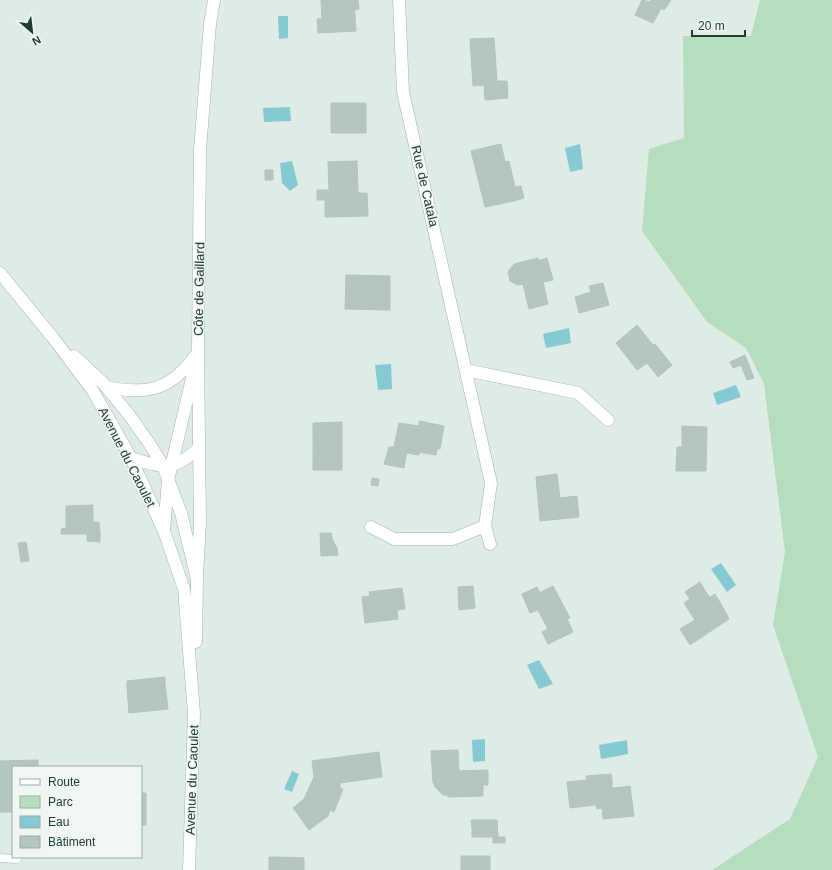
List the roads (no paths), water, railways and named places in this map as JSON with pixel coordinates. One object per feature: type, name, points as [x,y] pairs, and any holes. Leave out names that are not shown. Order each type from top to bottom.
[{"type":"street","name":"Côte de Gaillard","points":[[197,579],[200,523],[198,352],[200,150],[210,24],[214,0]]},
{"type":"street","name":"Rue de Catala","points":[[399,0],[403,92],[491,483],[484,526]]},
{"type":"street","points":[[0,273],[54,338]]},
{"type":"street","name":"Avenue du Caoulet","points":[[54,338],[106,387],[168,466],[168,480],[181,513],[197,579]]},
{"type":"street","name":"Avenue du Caoulet","points":[[54,338],[93,391],[131,458],[164,530],[184,589],[194,713],[189,870]]},
{"type":"street","points":[[106,387],[125,392],[150,390],[167,383],[183,372],[198,352]]},
{"type":"street","points":[[168,466],[198,352]]},
{"type":"street","points":[[466,370],[578,393],[608,420]]},
{"type":"street","points":[[131,458],[168,466],[185,460],[199,448]]},
{"type":"street","points":[[164,530],[168,480]]},
{"type":"street","points":[[371,527],[394,539],[453,539],[484,526],[490,544]]},
{"type":"street","points":[[194,713],[197,579]]},
{"type":"lane","points":[[0,858],[17,859]]},
{"type":"water","points":[[278,16],[288,16],[288,38],[279,39]]},
{"type":"water","points":[[290,107],[291,121],[264,122],[263,108]]},
{"type":"water","points":[[580,144],[583,169],[570,172],[565,148]]},
{"type":"water","points":[[292,161],[298,185],[290,191],[282,183],[280,163]]},
{"type":"water","points":[[569,328],[571,343],[546,348],[543,334]]},
{"type":"water","points":[[391,364],[392,389],[378,390],[375,365]]},
{"type":"water","points":[[736,385],[741,397],[717,405],[713,393]]},
{"type":"water","points":[[721,563],[736,585],[727,592],[711,569]]},
{"type":"water","points":[[539,660],[553,684],[539,689],[527,665]]},
{"type":"water","points":[[485,739],[485,761],[473,762],[472,740]]},
{"type":"water","points":[[627,740],[628,754],[601,759],[599,745]]},
{"type":"water","points":[[292,771],[299,774],[292,792],[284,789]]}]
